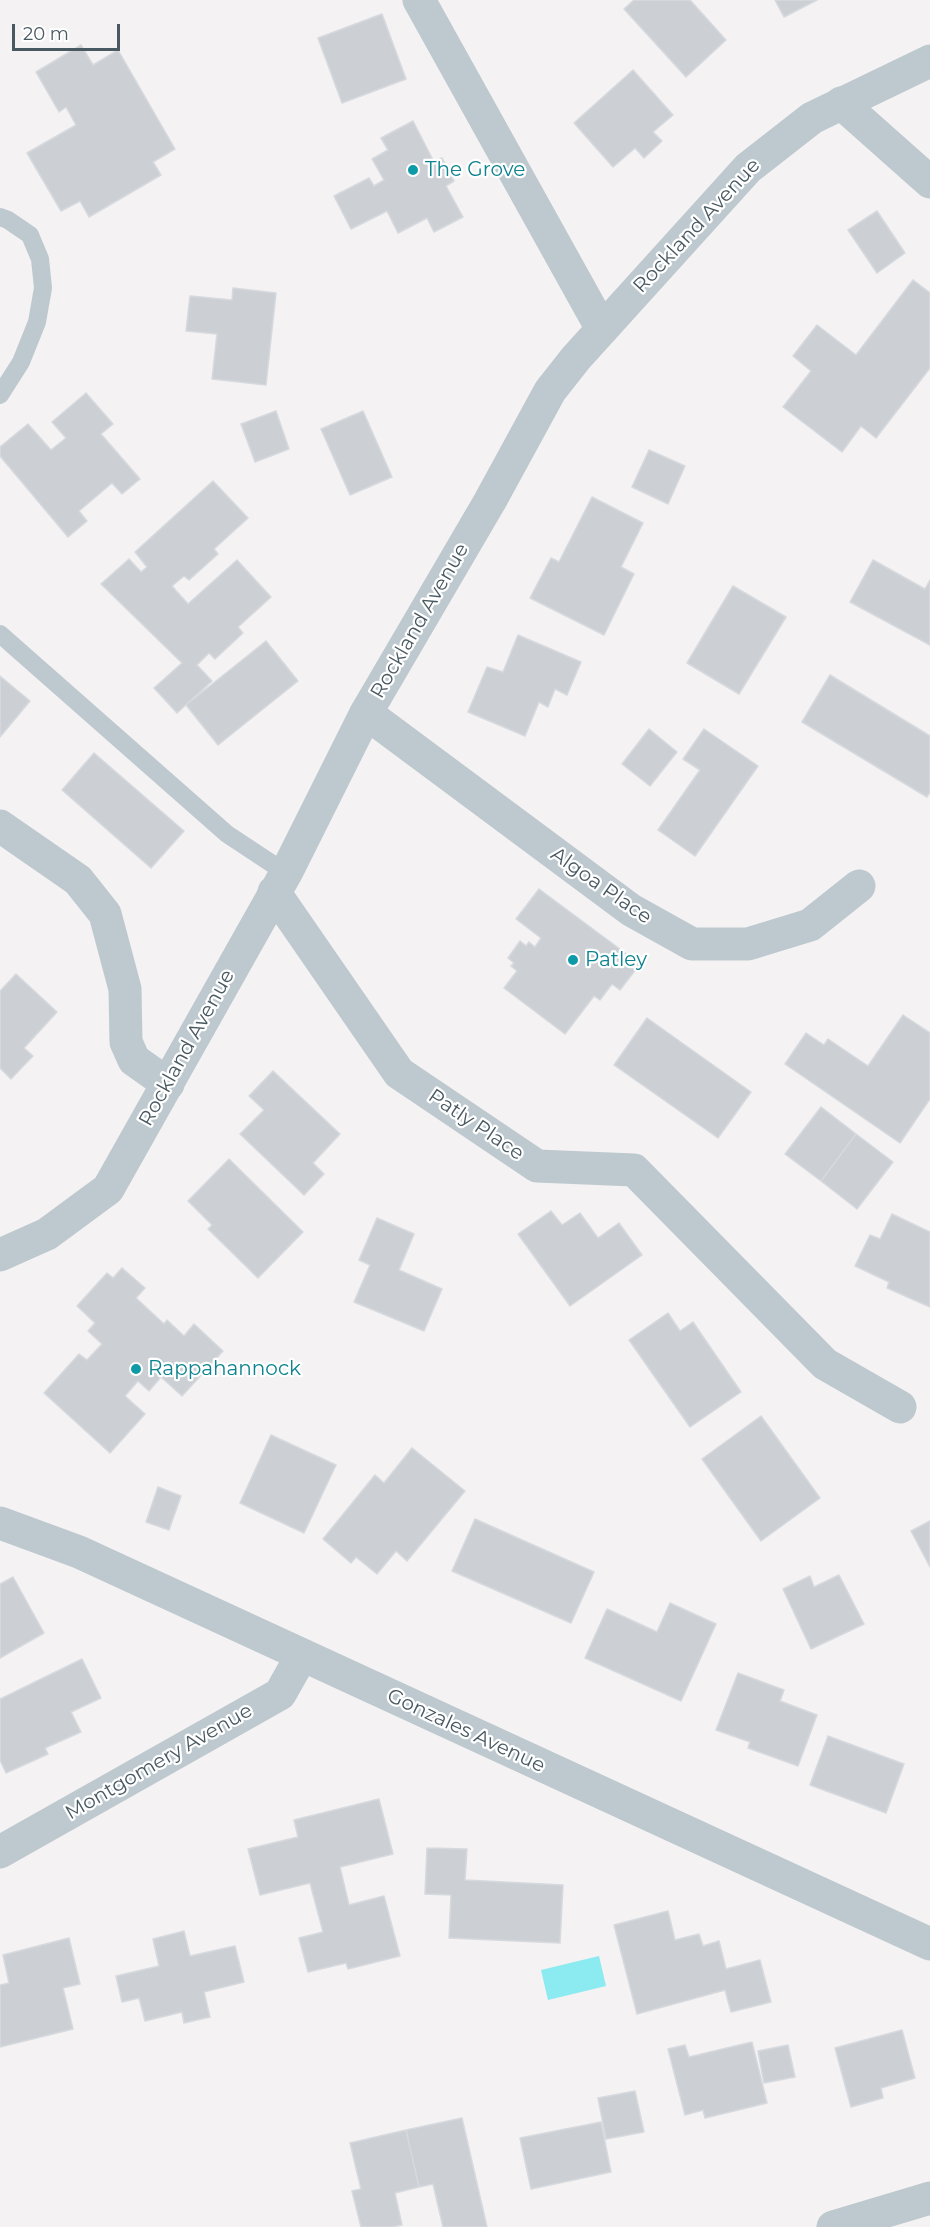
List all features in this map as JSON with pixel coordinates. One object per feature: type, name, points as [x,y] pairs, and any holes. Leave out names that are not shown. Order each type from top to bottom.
[{"type":"street","points":[[419,0],[602,329]]},
{"type":"street","name":"Rockland Avenue","points":[[0,1255],[47,1234],[108,1189],[280,882],[366,712],[490,501],[550,391],[602,329],[748,168],[812,118],[930,61]]},
{"type":"street","points":[[841,103],[930,182]]},
{"type":"street","name":"Algoa Place","points":[[366,712],[631,910],[692,944],[748,944],[810,925],[859,886]]},
{"type":"street","points":[[0,826],[78,880],[105,914],[125,989],[126,1042],[134,1060],[168,1083]]},
{"type":"street","name":"Patly Place","points":[[280,882],[399,1073],[537,1166],[634,1170],[825,1364],[900,1407]]},
{"type":"street","name":"Gonzales Avenue","points":[[0,1523],[79,1552],[930,1944]]},
{"type":"street","name":"Montgomery Avenue","points":[[0,1852],[280,1694],[302,1655]]},
{"type":"street","points":[[833,2227],[930,2198]]},
{"type":"lane","points":[[0,217],[30,235],[40,258],[43,288],[37,322],[21,362],[0,395]]},
{"type":"lane","points":[[0,634],[280,882]]},
{"type":"water","points":[[599,1956],[606,1986],[548,2000],[541,1970]]},
{"type":"building","points":[[634,0],[690,0],[726,40],[686,77],[624,9]]},
{"type":"building","points":[[775,0],[817,0],[784,17]]},
{"type":"building","points":[[382,14],[406,79],[342,103],[318,38]]},
{"type":"building","points":[[81,45],[93,65],[118,50],[175,149],[153,162],[161,175],[89,217],[80,201],[61,211],[27,153],[76,125],[66,107],[59,112],[36,72]]},
{"type":"building","points":[[633,70],[673,115],[653,132],[662,141],[644,158],[635,148],[613,167],[574,123]]},
{"type":"building","name":"The Grove","points":[[413,121],[434,162],[442,158],[454,181],[446,186],[463,217],[434,232],[427,218],[398,233],[387,211],[351,229],[334,196],[369,178],[374,186],[384,180],[372,159],[388,150],[381,138]]},
{"type":"building","points":[[877,211],[905,253],[877,273],[848,230]]},
{"type":"building","points":[[913,280],[930,293],[930,368],[876,438],[861,426],[842,452],[783,407],[811,371],[793,356],[817,325],[856,355]]},
{"type":"building","points":[[233,288],[276,293],[266,385],[212,379],[217,334],[186,331],[190,296],[232,300]]},
{"type":"building","points":[[86,393],[113,424],[101,434],[140,479],[122,494],[112,483],[79,511],[87,521],[68,537],[0,456],[0,447],[28,424],[51,450],[66,438],[52,422]]},
{"type":"building","points":[[276,411],[289,449],[255,462],[241,424]]},
{"type":"building","points":[[363,411],[392,477],[350,495],[321,429]]},
{"type":"building","points":[[649,450],[685,466],[668,504],[632,487]]},
{"type":"building","points":[[213,481],[248,518],[214,549],[218,554],[189,580],[184,576],[172,586],[188,604],[237,560],[271,597],[238,627],[243,633],[215,659],[209,653],[197,665],[212,681],[177,713],[154,688],[182,663],[101,584],[129,559],[141,572],[147,567],[135,552]]},
{"type":"building","points":[[592,497],[643,523],[621,567],[634,574],[604,635],[530,598],[551,558],[559,562]]},
{"type":"building","points":[[873,560],[925,589],[930,580],[930,645],[850,602]]},
{"type":"building","points":[[733,586],[786,617],[739,694],[687,663]]},
{"type":"building","points":[[518,635],[581,662],[567,695],[555,689],[548,707],[539,702],[525,736],[468,712],[487,667],[503,672]]},
{"type":"building","points":[[266,641],[298,681],[218,745],[186,705]]},
{"type":"building","points":[[830,675],[930,736],[930,792],[927,797],[802,722]]},
{"type":"building","points":[[0,676],[30,701],[0,737]]},
{"type":"building","points":[[649,729],[677,752],[650,786],[622,764]]},
{"type":"building","points":[[704,729],[758,766],[695,856],[658,830],[700,770],[683,759]]},
{"type":"building","points":[[94,753],[184,831],[151,868],[62,790]]},
{"type":"building","name":"Patley","points":[[539,889],[640,964],[620,990],[612,984],[600,1000],[594,996],[565,1034],[504,988],[517,971],[511,966],[514,963],[508,958],[520,941],[526,946],[529,942],[535,947],[541,938],[516,919]]},
{"type":"building","points":[[16,974],[57,1012],[24,1048],[33,1056],[11,1079],[0,1068],[0,991]]},
{"type":"building","points":[[903,1015],[930,1033],[930,1099],[900,1143],[785,1064],[806,1033],[824,1045],[828,1039],[868,1066]]},
{"type":"building","points":[[647,1018],[751,1092],[718,1138],[614,1065]]},
{"type":"building","points":[[273,1071],[340,1134],[313,1163],[324,1174],[304,1195],[240,1134],[264,1110],[249,1096]]},
{"type":"building","points":[[821,1107],[856,1134],[821,1181],[785,1154]]},
{"type":"building","points":[[856,1134],[893,1162],[857,1209],[821,1181]]},
{"type":"building","points":[[229,1159],[303,1232],[258,1278],[208,1229],[212,1225],[188,1201]]},
{"type":"building","points":[[551,1211],[562,1225],[580,1213],[598,1238],[619,1223],[642,1255],[570,1306],[518,1234]]},
{"type":"building","points":[[892,1214],[930,1232],[930,1307],[887,1288],[889,1282],[855,1266],[870,1235],[880,1239]]},
{"type":"building","points":[[377,1218],[414,1234],[399,1270],[442,1289],[424,1331],[354,1302],[370,1265],[359,1260]]},
{"type":"building","name":"Rappahannock","points":[[122,1268],[145,1288],[136,1298],[164,1324],[167,1320],[184,1336],[194,1324],[223,1351],[182,1396],[161,1377],[149,1391],[138,1381],[125,1396],[145,1414],[110,1453],[44,1393],[79,1354],[87,1360],[102,1344],[88,1331],[95,1323],[77,1306],[107,1273],[113,1278]]},
{"type":"building","points":[[668,1313],[680,1331],[693,1322],[741,1392],[690,1427],[629,1340]]},
{"type":"building","points":[[761,1416],[820,1498],[761,1541],[702,1459]]},
{"type":"building","points":[[271,1435],[336,1465],[304,1533],[240,1503]]},
{"type":"building","points":[[412,1448],[465,1491],[407,1561],[396,1551],[377,1574],[356,1557],[351,1563],[323,1539],[375,1475],[384,1483]]},
{"type":"building","points":[[158,1487],[181,1496],[169,1530],[146,1522]]},
{"type":"building","points":[[475,1519],[594,1572],[571,1623],[452,1571]]},
{"type":"building","points":[[930,1521],[930,1567],[911,1531]]},
{"type":"building","points":[[839,1575],[864,1624],[811,1649],[783,1589],[810,1576],[814,1587]]},
{"type":"building","points":[[13,1577],[44,1633],[0,1658],[0,1584]]},
{"type":"building","points":[[670,1603],[716,1624],[681,1701],[585,1658],[607,1609],[657,1632]]},
{"type":"building","points":[[82,1659],[101,1698],[71,1712],[81,1732],[45,1748],[48,1754],[6,1773],[0,1760],[0,1699]]},
{"type":"building","points":[[738,1673],[784,1690],[780,1701],[817,1715],[798,1766],[748,1748],[750,1742],[716,1730]]},
{"type":"building","points":[[828,1736],[904,1764],[886,1813],[810,1785]]},
{"type":"building","points":[[379,1799],[393,1854],[340,1867],[349,1905],[384,1896],[400,1956],[348,1969],[346,1963],[308,1972],[299,1938],[323,1932],[310,1883],[260,1895],[248,1849],[298,1837],[294,1820]]},
{"type":"building","points":[[427,1848],[467,1849],[465,1880],[563,1885],[560,1943],[449,1938],[451,1895],[425,1894]]},
{"type":"building","points":[[668,1911],[675,1940],[699,1934],[703,1946],[719,1941],[726,1969],[760,1960],[771,2002],[731,2012],[725,1990],[637,2014],[614,1925]]},
{"type":"building","points":[[184,1931],[190,1956],[235,1946],[244,1982],[204,1992],[210,2017],[184,2023],[182,2012],[145,2021],[139,1998],[122,2002],[116,1976],[159,1966],[153,1939]]},
{"type":"building","points":[[69,1938],[80,1984],[63,1988],[73,2029],[0,2047],[0,1985],[9,1983],[3,1955]]},
{"type":"building","points":[[902,2030],[915,2078],[881,2088],[883,2098],[851,2107],[835,2048]]},
{"type":"building","points":[[752,2042],[767,2103],[705,2118],[703,2110],[685,2115],[668,2049],[685,2045],[689,2057]]},
{"type":"building","points":[[788,2045],[795,2077],[764,2083],[758,2051]]},
{"type":"building","points":[[635,2091],[644,2132],[606,2139],[598,2098]]},
{"type":"building","points":[[462,2118],[487,2227],[443,2227],[433,2184],[419,2187],[406,2130]]},
{"type":"building","points":[[601,2122],[611,2172],[531,2189],[520,2138]]},
{"type":"building","points":[[406,2130],[419,2187],[395,2193],[402,2225],[361,2227],[352,2191],[361,2189],[350,2143]]},
{"type":"place","name":"The Grove","points":[[413,170]]},
{"type":"place","name":"Patley","points":[[573,960]]},
{"type":"place","name":"Rappahannock","points":[[136,1369]]}]
